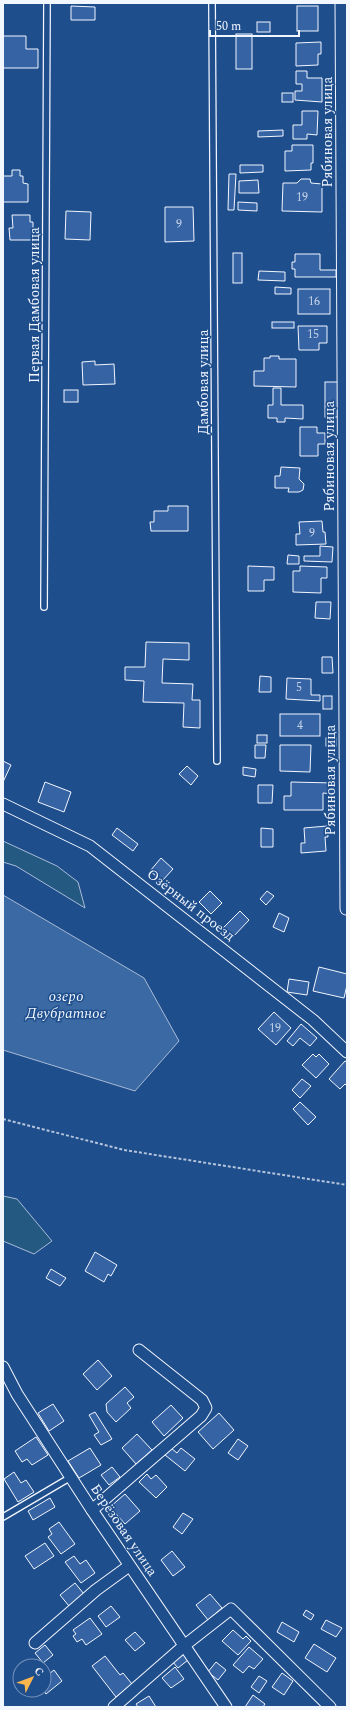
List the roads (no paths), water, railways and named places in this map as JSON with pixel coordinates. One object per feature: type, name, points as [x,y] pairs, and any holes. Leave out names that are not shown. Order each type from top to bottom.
[{"type":"street","name":"Рябиновая улица","points":[[341,3],[346,909]]},
{"type":"street","name":"Озёрный проезд","points":[[3,804],[90,846],[313,1020],[347,1051]]},
{"type":"street","points":[[92,1510],[201,1416],[206,1408],[202,1400],[139,1350]]},
{"type":"street","name":"Берёзовая улица","points":[[3,1367],[17,1394],[92,1510],[226,1707]]},
{"type":"street","points":[[35,1643],[96,1590],[129,1566]]},
{"type":"street","points":[[114,1707],[184,1645],[231,1609],[330,1707]]},
{"type":"lane","name":"Первая Дамбовая улица","points":[[44,607],[47,3]]},
{"type":"lane","name":"Дамбовая улица","points":[[212,3],[217,761]]},
{"type":"lane","points":[[3,1517],[71,1477]]},
{"type":"water","name":"озеро Двубратное","points":[[3,895],[144,978],[179,1041],[135,1091],[3,1050]]}]
